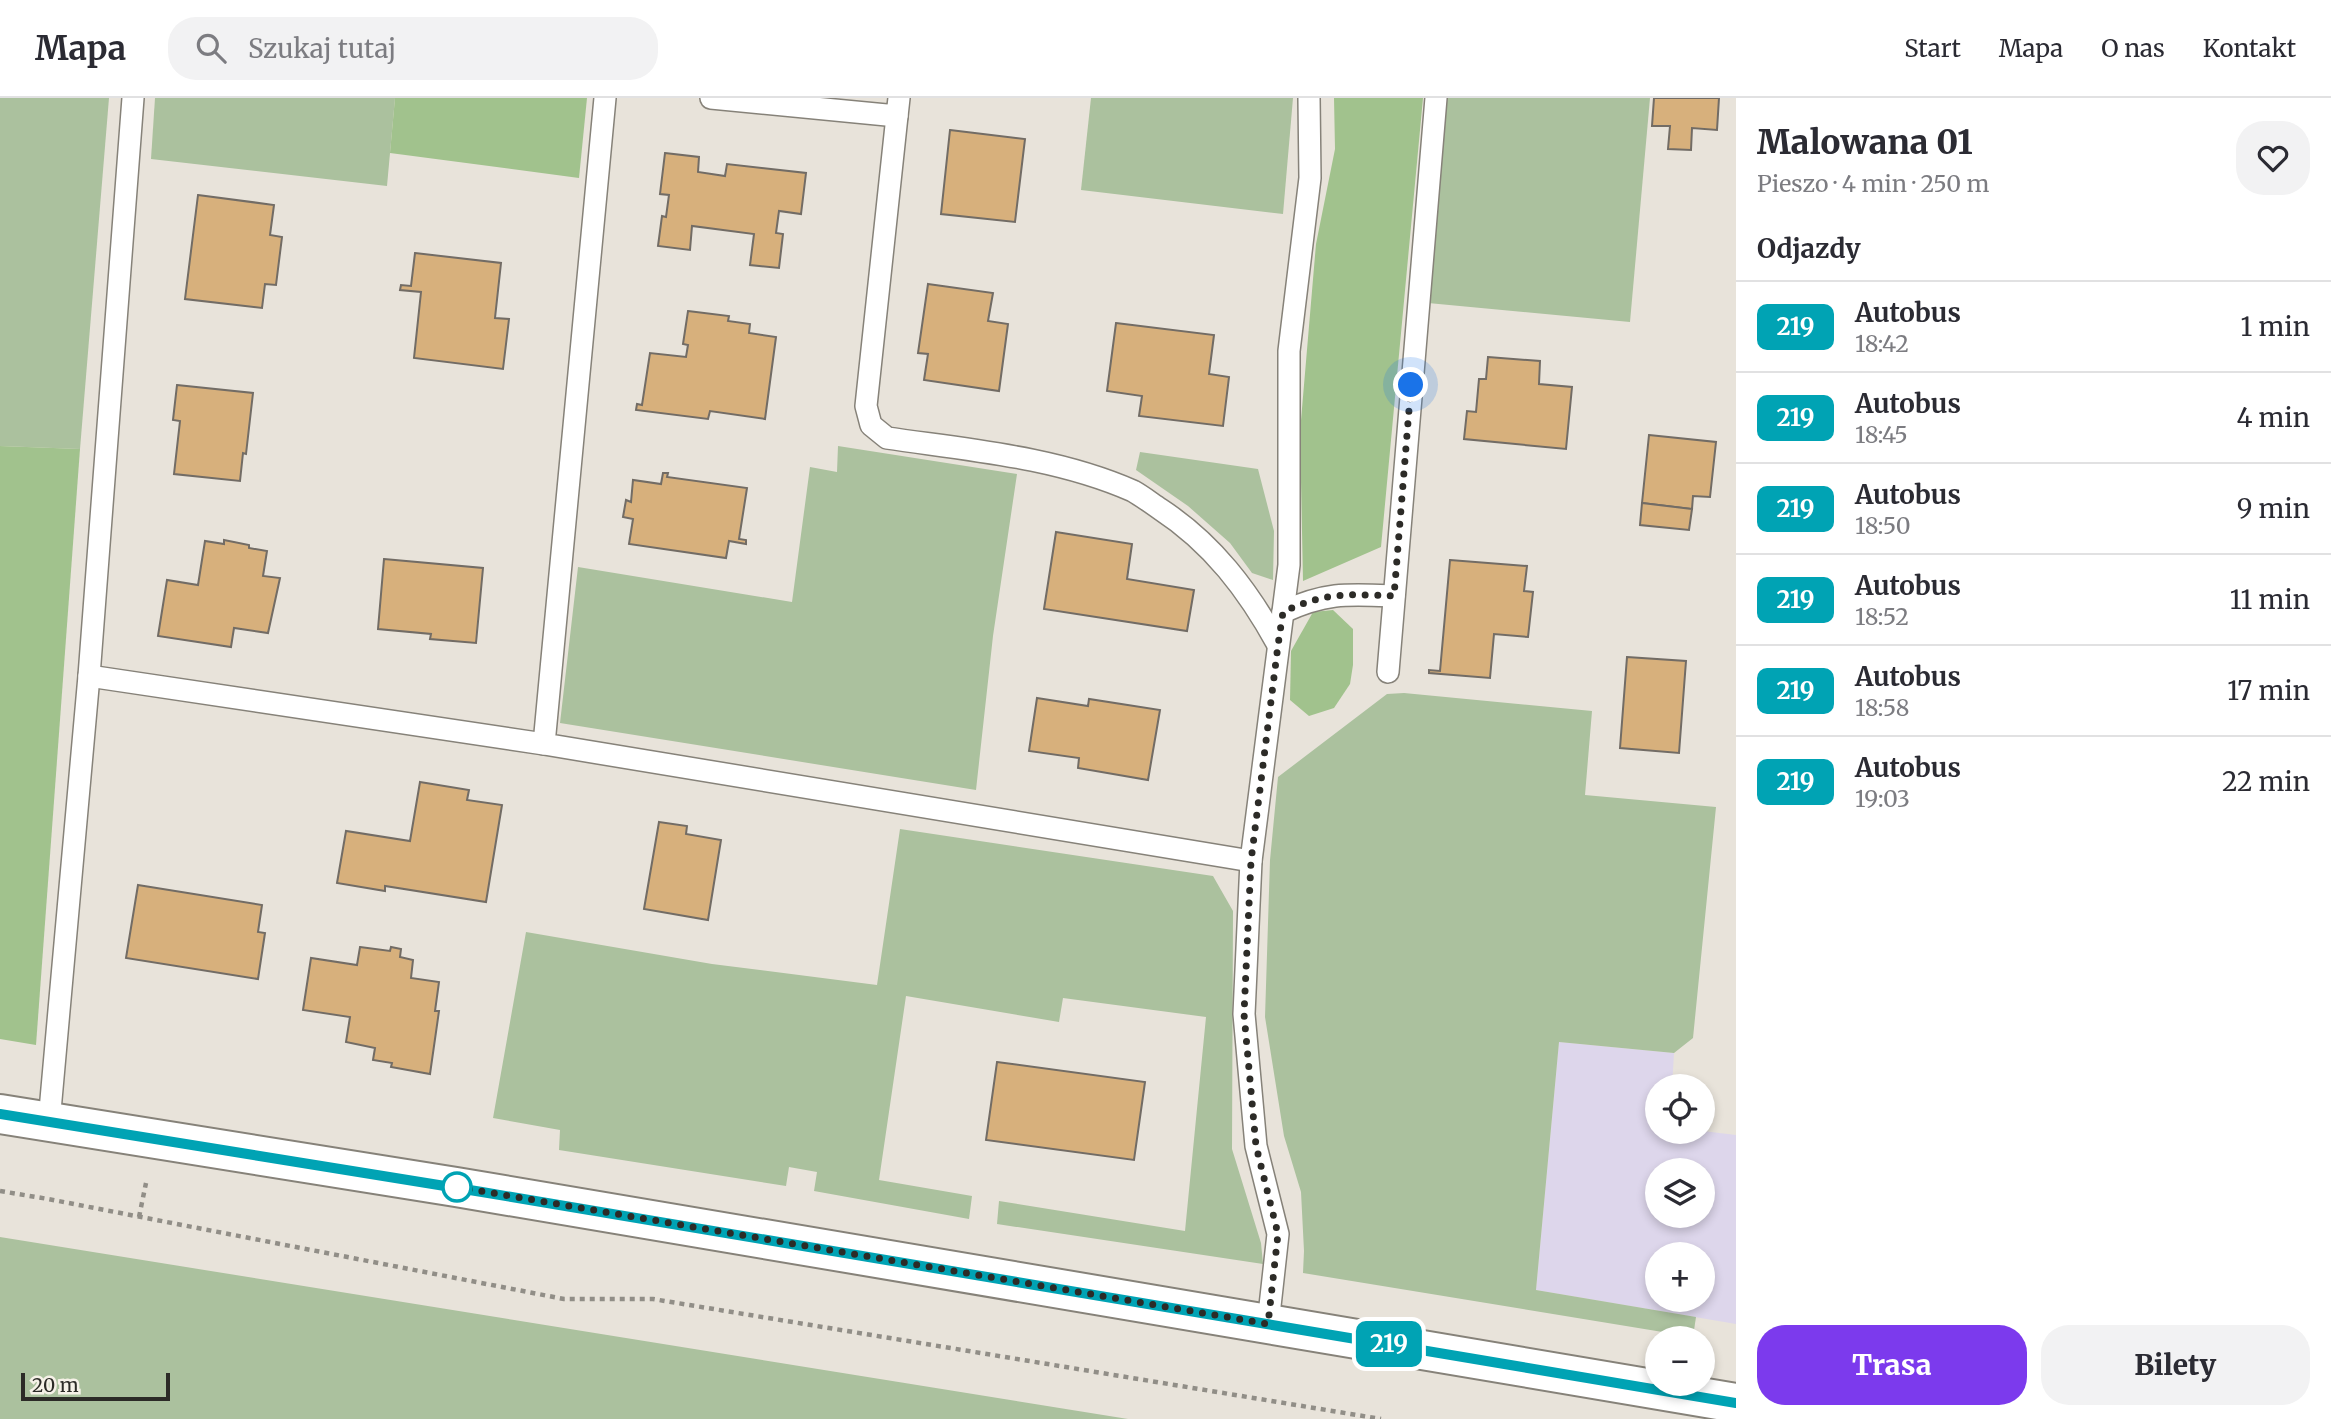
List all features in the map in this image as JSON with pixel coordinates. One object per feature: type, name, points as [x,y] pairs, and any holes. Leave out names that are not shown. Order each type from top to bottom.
[{"type":"street","points":[[0,1114],[469,1189],[1736,1403]]},
{"type":"lane","points":[[49,1122],[89,676],[134,98]]},
{"type":"lane","points":[[544,744],[605,98]]},
{"type":"lane","points":[[711,98],[898,107],[866,406],[871,425],[887,438],[1023,458],[1069,469],[1134,492],[1188,527],[1224,565],[1257,606],[1278,645]]},
{"type":"lane","points":[[1268,1324],[1278,1234],[1256,1146],[1244,1014],[1251,861],[1289,565],[1289,351],[1310,178],[1309,98]]},
{"type":"lane","points":[[1388,672],[1436,98]]},
{"type":"lane","points":[[1283,612],[1303,603],[1340,594],[1394,596]]},
{"type":"lane","points":[[89,676],[544,744],[1251,861]]},
{"type":"path","points":[[0,1191],[564,1299],[653,1299],[1381,1419]]},
{"type":"shaded area","points":[[1559,1042],[1674,1053],[1673,1074],[1645,1074],[1645,1144],[1715,1144],[1715,1132],[1736,1135],[1736,1324],[1665,1312],[1715,1312],[1715,1242],[1645,1242],[1645,1309],[1536,1290]]},
{"type":"green space","points":[[0,98],[109,98],[80,449],[0,446]]},
{"type":"green space","points":[[155,98],[395,98],[387,186],[151,159]]},
{"type":"green space","points":[[395,98],[587,98],[579,178],[390,153]]},
{"type":"green space","points":[[1091,98],[1293,98],[1283,214],[1081,190]]},
{"type":"green space","points":[[1334,98],[1423,98],[1381,547],[1303,581],[1300,432],[1316,244],[1335,149]]},
{"type":"green space","points":[[1446,98],[1650,98],[1630,322],[1428,303]]},
{"type":"green space","points":[[0,446],[80,449],[36,1045],[0,1039]]},
{"type":"green space","points":[[838,446],[1017,474],[993,636],[976,790],[560,723],[578,567],[792,602],[810,467],[837,472]]},
{"type":"green space","points":[[1140,452],[1258,469],[1274,531],[1273,580],[1252,573],[1230,543],[1188,506],[1136,470]]},
{"type":"green space","points":[[1333,610],[1353,629],[1350,684],[1334,708],[1309,716],[1290,700],[1291,651],[1313,612]]},
{"type":"green space","points":[[1404,693],[1592,711],[1585,795],[1716,807],[1693,1038],[1674,1053],[1559,1042],[1536,1290],[1645,1308],[1645,1312],[1696,1317],[1695,1326],[1645,1326],[1645,1329],[1303,1273],[1301,1192],[1284,1136],[1265,1017],[1270,860],[1278,777],[1387,694]]},
{"type":"green space","points":[[900,829],[1213,876],[1233,911],[1232,1149],[1261,1243],[1263,1264],[997,1224],[999,1201],[1185,1231],[1206,1017],[1063,998],[1059,1022],[906,996],[879,1180],[972,1196],[969,1219],[814,1191],[817,1172],[789,1167],[786,1186],[559,1150],[560,1130],[493,1118],[526,932],[712,964],[877,985]]},
{"type":"green space","points":[[0,1237],[1128,1419],[0,1419]]},
{"type":"building","points":[[1654,98],[1719,98],[1717,130],[1692,128],[1691,150],[1668,149],[1670,126],[1652,126]]},
{"type":"building","points":[[950,130],[1025,139],[1015,222],[941,214]]},
{"type":"building","points":[[665,153],[699,157],[698,172],[725,176],[727,164],[806,173],[801,214],[779,211],[776,233],[783,234],[779,268],[750,265],[754,234],[692,226],[690,250],[658,246],[662,216],[666,217],[669,195],[660,194]]},
{"type":"building","points":[[198,195],[274,205],[270,235],[282,237],[276,285],[265,284],[262,308],[185,299]]},
{"type":"building","points":[[415,253],[501,263],[495,318],[509,319],[503,369],[414,358],[421,292],[400,290],[401,285],[411,286]]},
{"type":"building","points":[[928,284],[993,293],[988,321],[1008,324],[999,391],[924,380],[928,354],[918,353]]},
{"type":"building","points":[[688,311],[729,316],[728,321],[750,324],[749,333],[776,337],[765,419],[710,411],[708,419],[636,410],[637,404],[642,405],[650,353],[686,357],[688,345],[683,344]]},
{"type":"building","points":[[1116,323],[1214,335],[1209,374],[1229,377],[1223,426],[1139,416],[1142,396],[1107,391]]},
{"type":"building","points":[[1488,357],[1540,361],[1539,384],[1572,387],[1566,449],[1464,439],[1467,411],[1476,412],[1479,379],[1486,379]]},
{"type":"building","points":[[177,385],[253,393],[240,481],[174,474],[180,421],[173,420]]},
{"type":"building","points":[[1649,435],[1716,442],[1710,497],[1693,496],[1692,509],[1642,503]]},
{"type":"building","points":[[663,473],[668,473],[667,477],[747,488],[739,539],[746,540],[746,544],[729,541],[726,558],[629,544],[633,519],[623,517],[626,500],[631,502],[633,480],[661,484]]},
{"type":"building","points":[[1642,503],[1692,509],[1689,530],[1640,525]]},
{"type":"building","points":[[1056,532],[1132,544],[1127,579],[1194,590],[1187,631],[1044,609]]},
{"type":"building","points":[[224,540],[267,551],[263,576],[280,578],[268,633],[234,628],[231,647],[158,636],[167,580],[198,585],[205,541],[224,544]]},
{"type":"building","points":[[384,559],[483,568],[476,643],[430,639],[431,634],[378,629]]},
{"type":"building","points":[[1450,560],[1527,566],[1524,591],[1533,592],[1528,637],[1494,634],[1490,678],[1429,673],[1429,670],[1440,671]]},
{"type":"building","points":[[1627,657],[1686,661],[1679,753],[1620,748]]},
{"type":"building","points":[[1037,698],[1088,706],[1089,699],[1160,710],[1148,780],[1078,768],[1079,758],[1029,751]]},
{"type":"building","points":[[420,782],[469,790],[467,800],[502,805],[486,902],[385,886],[385,891],[337,883],[346,831],[410,841]]},
{"type":"building","points":[[659,822],[687,826],[686,834],[721,840],[708,920],[644,909]]},
{"type":"building","points":[[138,885],[262,905],[258,932],[265,933],[258,979],[126,958]]},
{"type":"building","points":[[360,947],[390,951],[391,947],[401,949],[400,957],[413,960],[411,978],[439,982],[435,1011],[439,1011],[430,1074],[391,1067],[392,1063],[373,1060],[375,1048],[346,1042],[350,1017],[303,1010],[311,958],[357,965]]},
{"type":"building","points":[[997,1062],[1145,1082],[1134,1160],[986,1140]]},
{"type":"bus line","name":"219","points":[[0,1114],[482,1192],[1736,1403]]},
{"type":"route","points":[[457,1187],[1268,1324],[1278,1234],[1256,1146],[1244,1014],[1251,861],[1283,612],[1303,603],[1340,594],[1394,596],[1411,385]]}]
